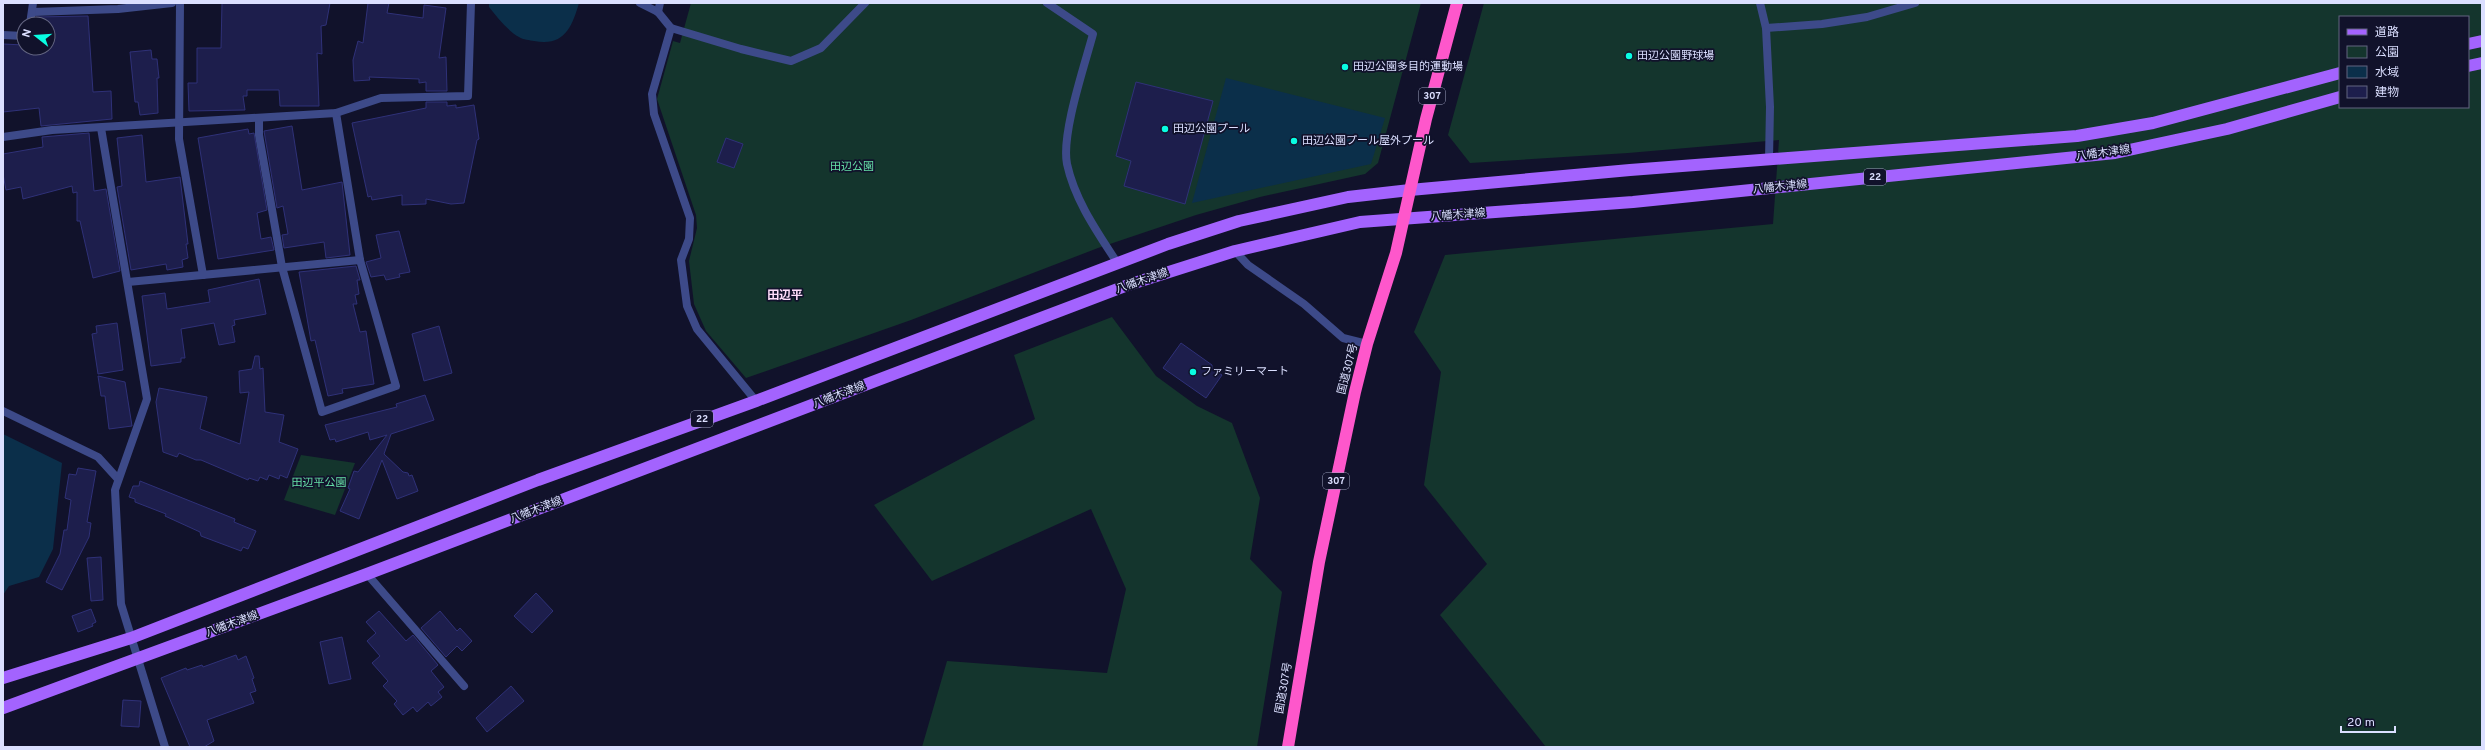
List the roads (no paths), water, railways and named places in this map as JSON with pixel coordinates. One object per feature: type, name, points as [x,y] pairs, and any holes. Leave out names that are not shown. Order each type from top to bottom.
[{"type":"highway","name":"国道307号","points":[[1288,747],[1319,562],[1340,461],[1367,344],[1396,253],[1410,190],[1457,3]]},
{"type":"main road","points":[[2469,44],[2482,41]]},
{"type":"main road","points":[[2469,66],[2482,63]]},
{"type":"main road","name":"八幡木津線","points":[[3,678],[131,638],[538,480],[756,401],[1118,264],[1240,220],[1348,198],[1410,190],[2077,136],[2153,123],[2339,73]]},
{"type":"main road","name":"八幡木津線","points":[[3,708],[367,574],[1128,285],[1235,251],[1360,222],[1633,202],[2115,153],[2227,129],[2339,97]]},
{"type":"street","points":[[32,16],[33,3]]},
{"type":"street","points":[[33,12],[118,9],[172,3]]},
{"type":"street","points":[[180,3],[179,139],[203,275]]},
{"type":"street","points":[[3,137],[52,130],[336,114],[381,98],[468,96],[471,3]]},
{"type":"street","points":[[640,3],[658,12],[672,28],[741,49],[791,61],[821,48],[865,3]]},
{"type":"street","points":[[658,12],[660,3]]},
{"type":"street","points":[[1047,3],[1094,34],[1075,97],[1068,141],[1067,164],[1086,214],[1118,264]]},
{"type":"street","points":[[1760,3],[1766,28],[1770,108],[1769,160]]},
{"type":"street","points":[[1766,28],[1822,24],[1867,17],[1915,3]]},
{"type":"street","points":[[672,28],[652,94],[654,114],[690,218],[689,240],[681,260],[687,306],[697,329],[756,401]]},
{"type":"street","points":[[3,35],[16,36]]},
{"type":"street","points":[[259,118],[259,135],[282,267],[322,412],[396,386],[360,260],[336,114]]},
{"type":"street","points":[[101,128],[147,399],[115,490],[121,604],[165,747]]},
{"type":"street","points":[[1235,251],[1248,264],[1304,304],[1342,338],[1367,344]]},
{"type":"street","points":[[128,282],[360,260]]},
{"type":"street","points":[[3,411],[98,458],[118,480]]},
{"type":"street","points":[[367,574],[464,686]]},
{"type":"water","points":[[489,3],[579,3],[570,27],[565,33],[560,38],[553,41],[544,42],[524,39],[515,34],[507,28],[489,7]]},
{"type":"water","name":"田辺公園プール屋外プール","points":[[1226,78],[1385,118],[1371,164],[1192,203]]},
{"type":"water","points":[[3,434],[62,463],[53,549],[39,577],[9,586],[3,595]]},
{"type":"place","name":"田辺公園野球場","points":[[1629,56]]},
{"type":"place","name":"田辺公園多目的運動場","points":[[1345,67]]},
{"type":"place","name":"田辺公園プール","points":[[1165,129]]},
{"type":"place","name":"田辺公園プール屋外プール","points":[[1294,141]]},
{"type":"place","name":"ファミリーマート","points":[[1193,372]]},
{"type":"district","name":"田辺平","points":[[785,296]]},
{"type":"park label","name":"田辺公園","points":[[852,167]]},
{"type":"park label","name":"田辺平公園","points":[[319,483]]}]
